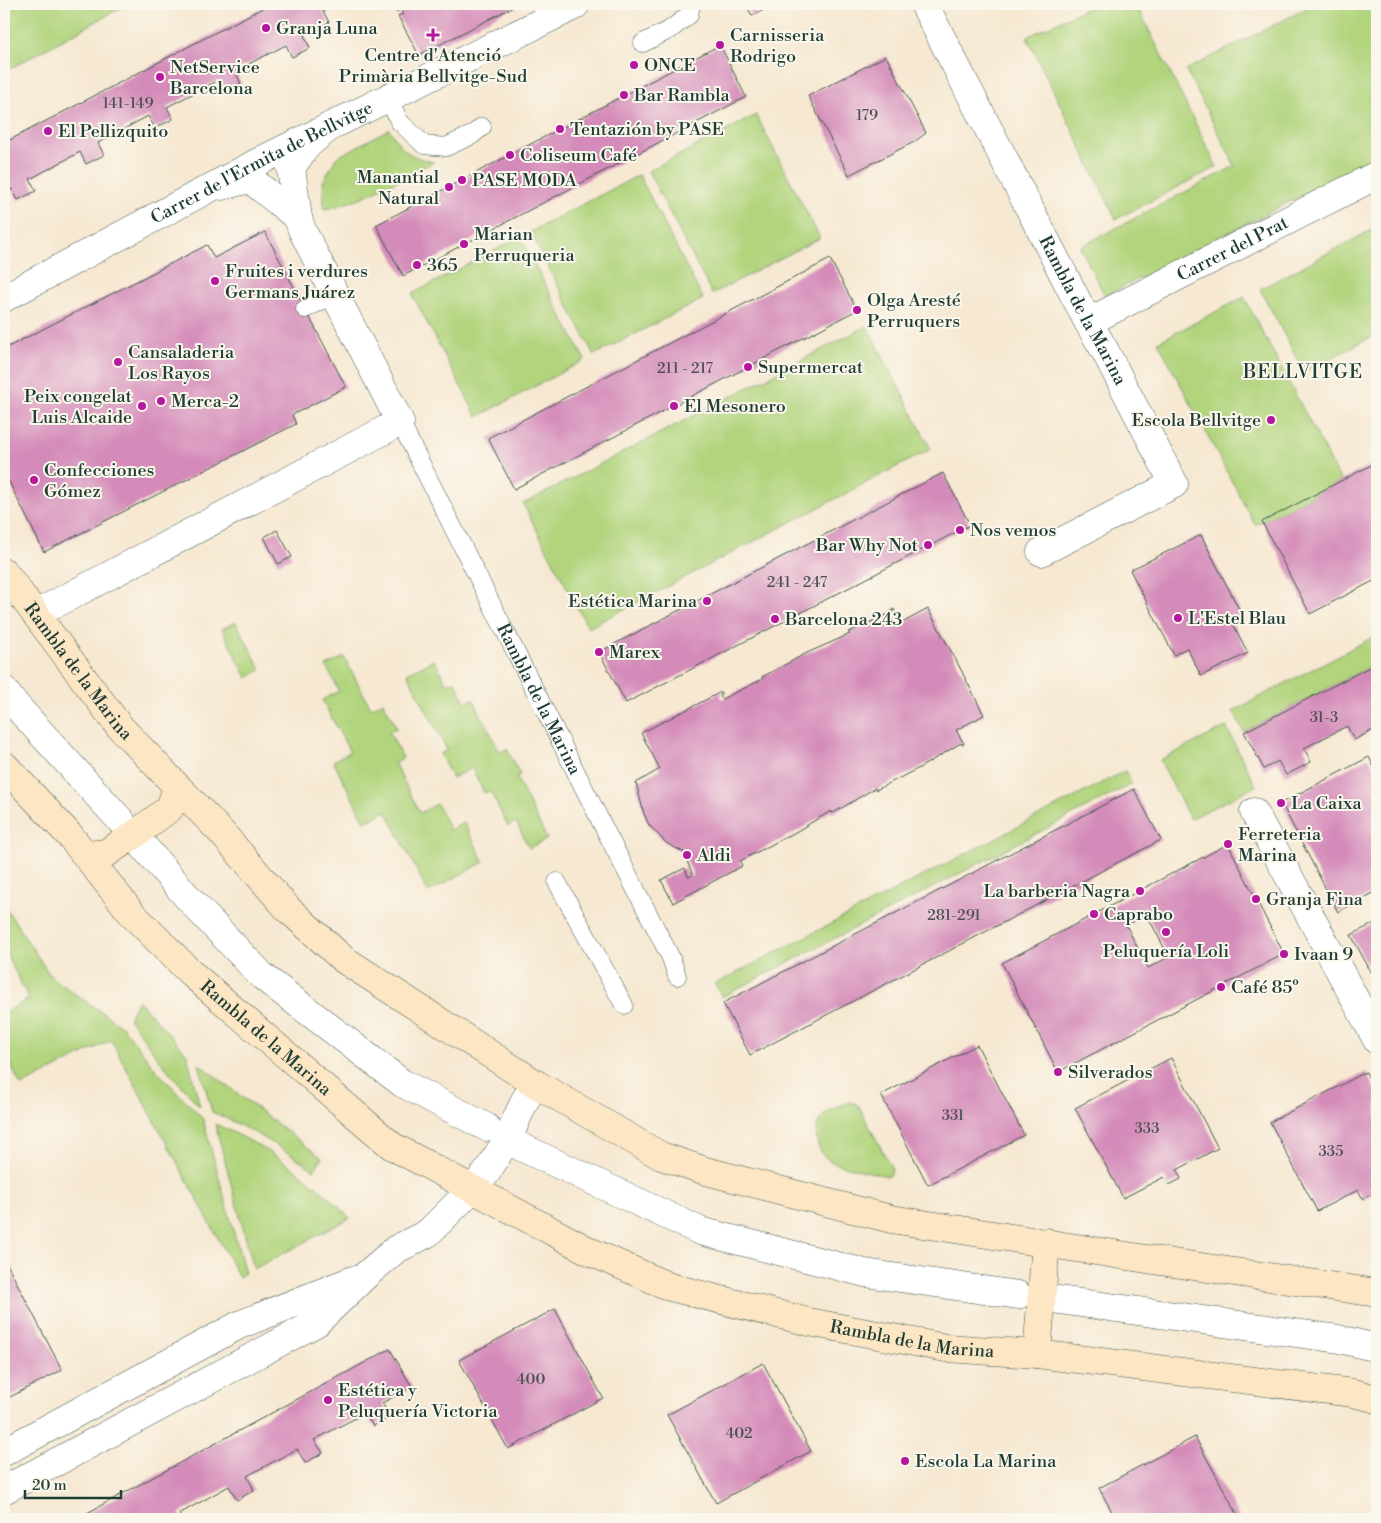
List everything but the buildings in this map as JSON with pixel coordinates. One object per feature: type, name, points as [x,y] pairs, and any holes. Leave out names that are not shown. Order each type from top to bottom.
[{"type":"street","name":"Carrer de l'Ermita de Bellvitge","points":[[4,298],[202,191],[576,4]]},
{"type":"street","name":"Rambla de la Marina","points":[[924,4],[1174,484],[1041,552]]},
{"type":"street","points":[[36,614],[400,422],[302,230],[298,218],[291,168],[306,146],[332,125]]},
{"type":"street","name":"Carrer del Prat","points":[[1088,322],[1377,175]]},
{"type":"street","points":[[202,191],[250,179],[298,218]]},
{"type":"street","name":"Rambla de la Marina","points":[[4,572],[119,726],[221,832],[288,909],[343,959],[536,1084],[661,1156],[706,1171],[891,1219],[1153,1260],[1377,1292]]},
{"type":"street","points":[[4,690],[121,821]]},
{"type":"street","name":"Rambla de la Marina","points":[[4,766],[71,837],[133,915],[192,974],[392,1146],[572,1243],[670,1287],[809,1322],[946,1348],[1037,1354],[1353,1393],[1377,1399]]},
{"type":"street","points":[[86,855],[106,853],[134,835],[170,808],[177,787]]},
{"type":"street","points":[[1254,812],[1377,1040]]},
{"type":"street","points":[[144,847],[190,900],[262,976],[402,1083],[486,1127]]},
{"type":"street","points":[[4,1490],[316,1323],[395,1250],[428,1233],[473,1188],[487,1172],[508,1138],[524,1100],[536,1084]]},
{"type":"street","points":[[519,1146],[700,1231],[865,1273],[1018,1294]]},
{"type":"street","points":[[1037,1354],[1046,1242]]},
{"type":"street","points":[[4,1452],[238,1325],[366,1275]]},
{"type":"street","points":[[1052,1299],[1339,1339],[1377,1348]]},
{"type":"lane","points":[[643,44],[671,29],[689,15],[692,4]]},
{"type":"lane","points":[[388,97],[399,121],[424,145],[446,147],[472,135],[482,128]]},
{"type":"lane","points":[[305,309],[335,294]]},
{"type":"lane","name":"Rambla de la Marina","points":[[400,422],[587,796],[671,958],[677,976]]},
{"type":"lane","points":[[557,882],[624,1005]]},
{"type":"green space","points":[[4,4],[128,4],[4,72]]},
{"type":"green space","points":[[1095,4],[1136,4],[1217,167],[1116,219],[1027,37]]},
{"type":"green space","points":[[1315,4],[1377,4],[1377,157],[1105,296],[1080,247],[1235,166],[1186,70]]},
{"type":"green space","points":[[756,115],[820,238],[712,294],[648,171]]},
{"type":"green space","points":[[389,129],[398,143],[407,152],[434,162],[366,196],[324,209],[323,182],[336,158]]},
{"type":"green space","points":[[639,175],[703,299],[594,355],[530,232]]},
{"type":"green space","points":[[1377,227],[1377,334],[1304,372],[1260,289]]},
{"type":"green space","points":[[520,237],[585,360],[477,417],[412,294]]},
{"type":"green space","points":[[1244,297],[1341,481],[1255,525],[1158,342]]},
{"type":"green space","points":[[867,326],[931,449],[588,628],[523,504]]},
{"type":"green space","points":[[236,622],[261,670],[247,678],[222,629]]},
{"type":"green space","points":[[1377,635],[1377,663],[1244,732],[1233,711]]},
{"type":"green space","points":[[344,657],[371,708],[383,702],[397,728],[389,732],[403,758],[394,763],[420,813],[437,804],[450,830],[464,823],[484,862],[428,892],[386,811],[365,822],[333,761],[350,752],[322,700],[339,691],[326,666]]},
{"type":"green space","points":[[434,660],[447,684],[455,681],[466,703],[473,699],[500,752],[507,749],[520,775],[516,777],[547,839],[529,848],[516,822],[508,826],[490,791],[484,793],[472,768],[452,778],[440,754],[447,750],[407,673]]},
{"type":"green space","points":[[1226,727],[1256,786],[1190,819],[1160,760]]},
{"type":"green space","points":[[1125,771],[1132,784],[722,997],[715,984]]},
{"type":"green space","points":[[4,905],[51,977],[123,1027],[156,1070],[203,1119],[245,1273],[239,1277],[111,1040],[21,1086],[4,1051],[4,1013],[29,999],[4,950]]},
{"type":"green space","points":[[138,1000],[187,1054],[200,1107],[160,1061],[129,1018]]},
{"type":"green space","points":[[199,1064],[322,1158],[314,1170],[264,1138],[212,1112]]},
{"type":"green space","points":[[849,1102],[858,1105],[891,1167],[890,1175],[886,1176],[835,1163],[825,1157],[821,1151],[816,1132],[821,1119],[828,1112]]},
{"type":"green space","points":[[215,1124],[252,1142],[287,1164],[320,1189],[350,1218],[254,1269]]},
{"type":"place","name":"Granja Luna","points":[[266,28]]},
{"type":"place","name":"Centre d'Atenció Primària Bellvitge-Sud","points":[[433,35]]},
{"type":"place","name":"Carnisseria Rodrigo","points":[[720,45]]},
{"type":"place","name":"ONCE","points":[[634,65]]},
{"type":"place","name":"NetService Barcelona","points":[[160,77]]},
{"type":"place","name":"Bar Rambla","points":[[624,95]]},
{"type":"place","name":"Tentazión by PASE","points":[[560,129]]},
{"type":"place","name":"El Pellizquito","points":[[48,131]]},
{"type":"place","name":"Coliseum Café","points":[[510,155]]},
{"type":"place","name":"PASE MODA","points":[[462,180]]},
{"type":"place","name":"Manantial Natural","points":[[449,187]]},
{"type":"place","name":"Marian Perruqueria","points":[[464,244]]},
{"type":"place","name":"365","points":[[417,265]]},
{"type":"place","name":"Fruites i verdures Germans Juárez","points":[[215,281]]},
{"type":"place","name":"Olga Aresté Perruquers","points":[[857,310]]},
{"type":"place","name":"Cansaladeria Los Rayos","points":[[118,362]]},
{"type":"place","name":"Supermercat","points":[[748,367]]},
{"type":"place","name":"Merca-2","points":[[161,401]]},
{"type":"place","name":"Peix congelat Luis Alcaide","points":[[142,406]]},
{"type":"place","name":"El Mesonero","points":[[674,406]]},
{"type":"place","name":"Escola Bellvitge","points":[[1271,420]]},
{"type":"place","name":"Confecciones Gómez","points":[[34,480]]},
{"type":"place","name":"Nos vemos","points":[[960,530]]},
{"type":"place","name":"Bar Why Not","points":[[928,545]]},
{"type":"place","name":"Estética Marina","points":[[707,601]]},
{"type":"place","name":"L'Estel Blau","points":[[1178,618]]},
{"type":"place","name":"Barcelona 243","points":[[775,619]]},
{"type":"place","name":"Marex","points":[[599,652]]},
{"type":"place","name":"La Caixa","points":[[1281,803]]},
{"type":"place","name":"Ferreteria Marina","points":[[1228,844]]},
{"type":"place","name":"Aldi","points":[[687,855]]},
{"type":"place","name":"La barberia Nagra","points":[[1140,891]]},
{"type":"place","name":"Granja Fina","points":[[1256,899]]},
{"type":"place","name":"Caprabo","points":[[1094,914]]},
{"type":"place","name":"Peluquería Loli","points":[[1166,932]]},
{"type":"place","name":"Ivaan 9","points":[[1284,954]]},
{"type":"place","name":"Café 85º","points":[[1221,987]]},
{"type":"place","name":"Silverados","points":[[1058,1072]]},
{"type":"place","name":"Estética y Peluquería Victoria","points":[[328,1400]]},
{"type":"place","name":"Escola La Marina","points":[[905,1461]]},
{"type":"district","name":"BELLVITGE","points":[[1303,371]]}]
